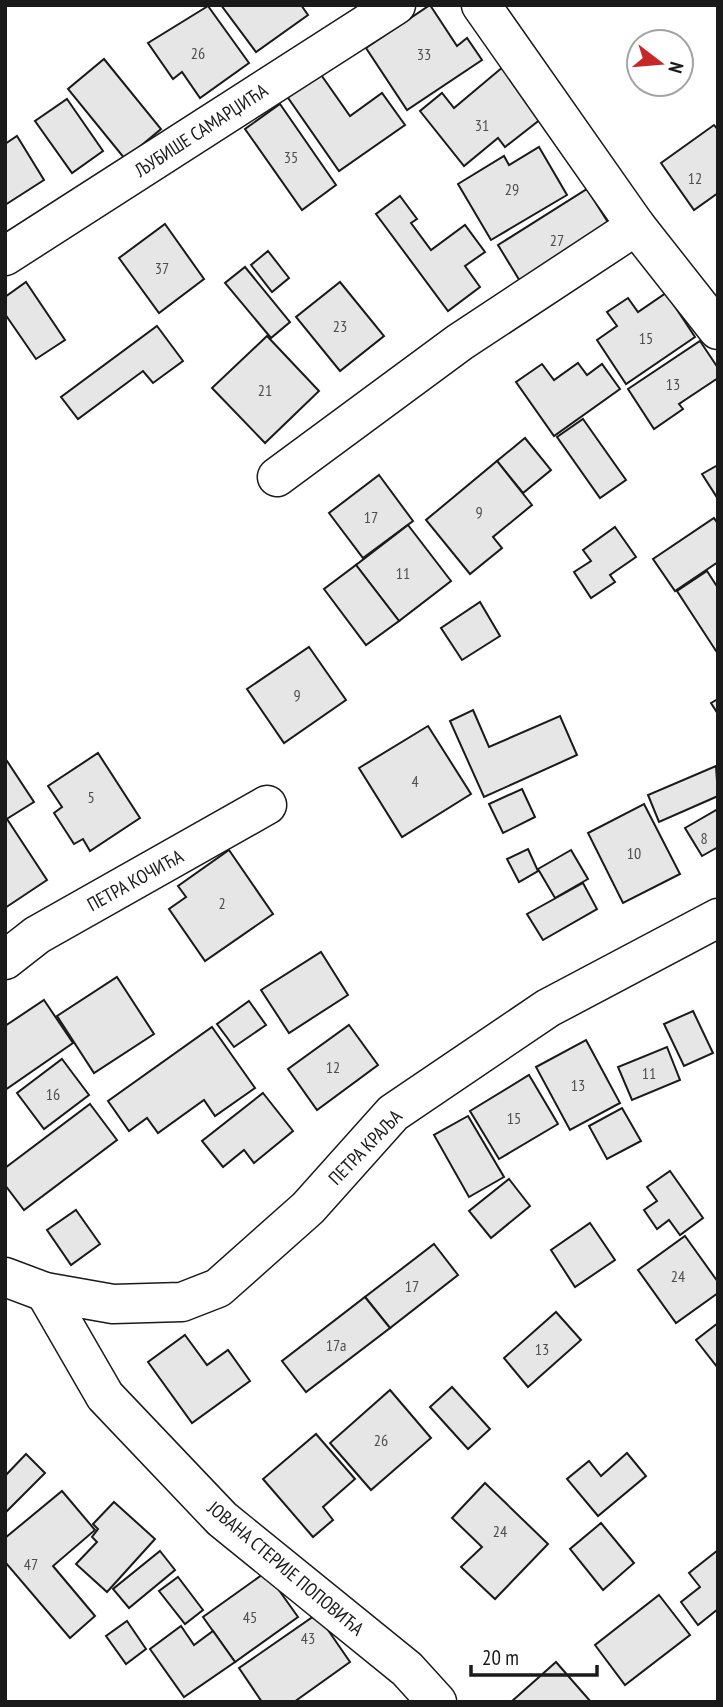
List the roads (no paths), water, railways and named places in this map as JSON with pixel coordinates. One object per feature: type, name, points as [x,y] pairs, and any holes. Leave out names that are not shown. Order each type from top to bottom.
[{"type":"street","name":"ЉУБИШЕ САМАРЏИЋА","points":[[5,256],[396,5]]},
{"type":"street","points":[[481,5],[636,226],[718,330]]},
{"type":"street","points":[[277,477],[460,342],[636,226]]},
{"type":"street","name":"ПЕТРА КОЧИЋА","points":[[5,960],[57,924],[267,805]]},
{"type":"street","name":"ПЕТРА КРАЉА","points":[[5,1277],[45,1292],[113,1304],[182,1302],[218,1288],[308,1208],[393,1112],[548,1008],[718,918]]},
{"type":"street","name":"ЈОВАНА СТЕРИЈЕ ПОПОВИЋА","points":[[45,1292],[105,1396],[213,1510],[407,1669],[438,1702]]}]
